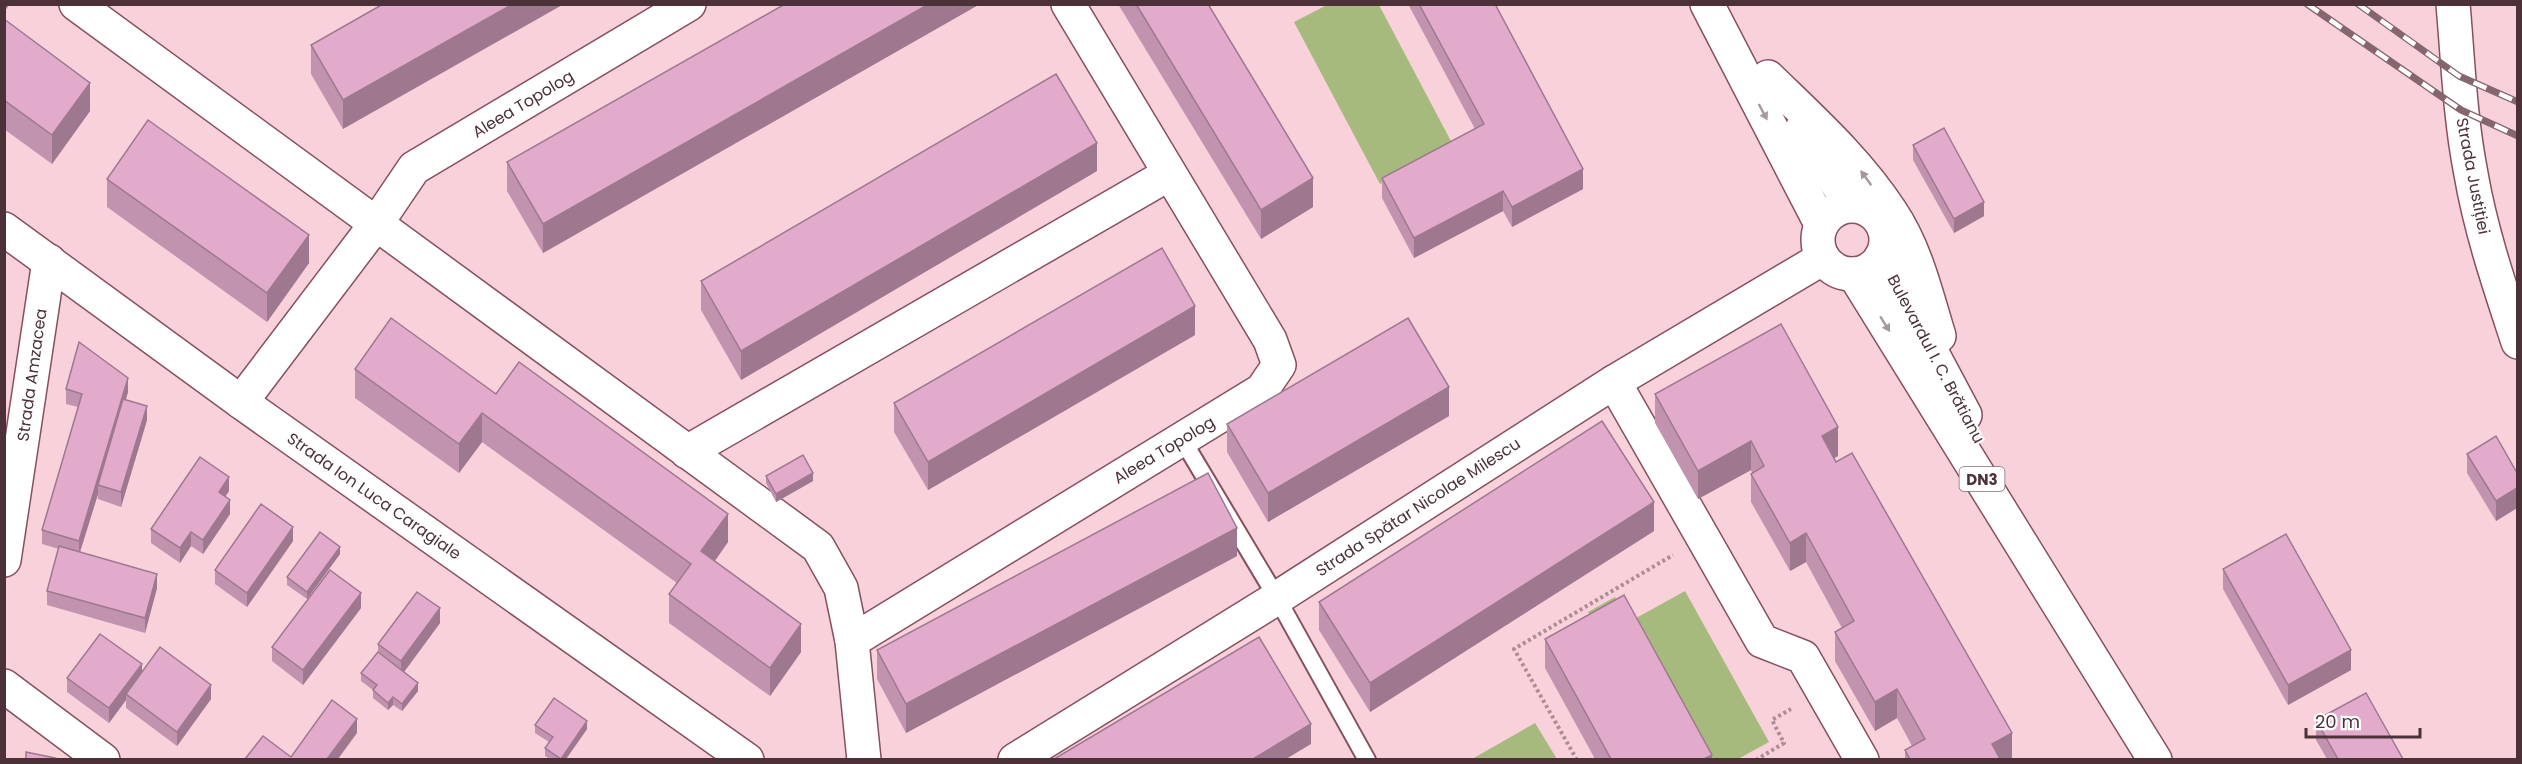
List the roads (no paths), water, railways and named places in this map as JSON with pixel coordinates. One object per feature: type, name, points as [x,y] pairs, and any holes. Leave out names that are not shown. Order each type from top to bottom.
[{"type":"street","points":[[76,4],[818,547],[841,588],[852,641],[864,759]]},
{"type":"street","name":"Aleea Topolog","points":[[241,402],[376,224],[414,168],[689,4]]},
{"type":"street","name":"Aleea Topolog","points":[[852,641],[1262,390],[1279,364],[1270,340],[1068,4]]},
{"type":"street","points":[[1707,4],[1821,224]]},
{"type":"street","points":[[1723,4],[1851,205]]},
{"type":"street","name":"Strada Justiției","points":[[2453,4],[2461,110],[2471,175],[2487,246],[2517,342]]},
{"type":"street","points":[[1768,77],[1854,162],[1893,214],[1918,267],[1960,405]]},
{"type":"street","points":[[687,452],[1169,174]]},
{"type":"street","points":[[1851,205],[1861,207],[1879,218],[1886,237],[1881,257],[1874,266],[1854,274],[1836,270],[1823,258],[1818,241],[1821,224],[1829,214],[1851,205]]},
{"type":"street","name":"Strada Ion Luca Caragiale","points":[[4,229],[241,402],[747,759]]},
{"type":"street","name":"Bulevardul I. C. Brătianu","points":[[1881,257],[2109,683]]},
{"type":"street","name":"Strada Spătar Nicolae Milescu","points":[[1015,759],[1277,597],[1614,382],[1823,258]]},
{"type":"street","name":"Strada Amzacea","points":[[4,560],[49,261]]},
{"type":"street","name":"Bulevardul I. C. Brătianu","points":[[1854,274],[2155,759]]},
{"type":"street","points":[[1614,382],[1762,641],[1803,657],[1862,759]]},
{"type":"street","points":[[4,686],[103,759]]},
{"type":"lane","points":[[1182,439],[1277,597],[1368,759]]},
{"type":"railway","points":[[2307,4],[2461,110],[2518,136]]},
{"type":"railway","points":[[2358,4],[2459,76],[2518,102]]}]
